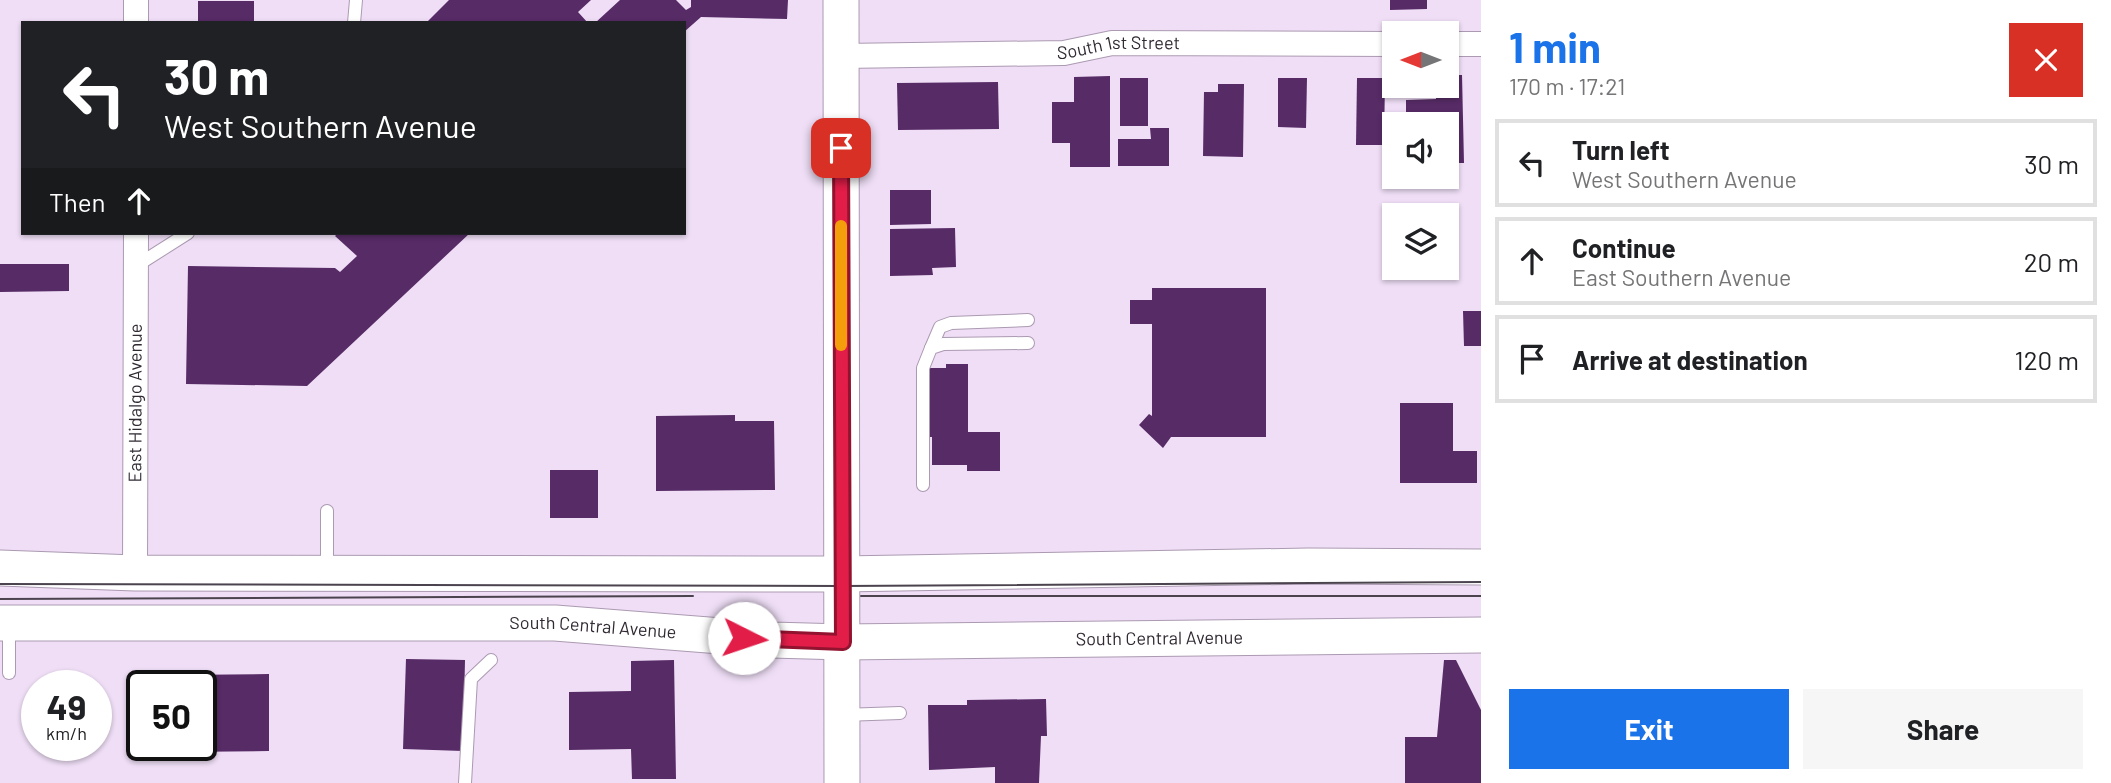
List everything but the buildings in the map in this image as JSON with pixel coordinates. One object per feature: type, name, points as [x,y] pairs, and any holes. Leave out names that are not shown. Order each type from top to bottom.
[{"type":"main road","points":[[841,0],[842,783]]},
{"type":"main road","points":[[0,568],[135,573],[842,574],[1308,566],[1481,567]]},
{"type":"main road","name":"South Central Avenue","points":[[5,623],[555,622],[772,640],[843,642],[1481,635]]},
{"type":"street","points":[[136,0],[136,21]]},
{"type":"street","name":"South 1st Street","points":[[841,57],[1063,53],[1112,43],[1382,44]]},
{"type":"street","points":[[1460,44],[1481,44]]},
{"type":"street","name":"East Hidalgo Avenue","points":[[135,573],[136,235]]},
{"type":"lane","points":[[354,21],[356,0]]},
{"type":"lane","points":[[136,267],[185,235]]},
{"type":"lane","points":[[923,485],[923,368],[940,327],[951,323],[1028,320]]},
{"type":"lane","points":[[931,348],[943,344],[1028,343]]},
{"type":"lane","points":[[327,511],[327,572]]},
{"type":"lane","points":[[5,623],[9,673]]},
{"type":"lane","points":[[465,783],[471,679],[491,660]]},
{"type":"lane","points":[[843,715],[900,713]]},
{"type":"tram line","points":[[0,584],[842,586],[1481,582]]},
{"type":"tram line","points":[[0,599],[693,596]]},
{"type":"tram line","points":[[861,596],[1481,596]]},
{"type":"slow traffic","points":[[841,226],[841,345]]},
{"type":"route","points":[[744,638],[843,642],[841,148]]}]
